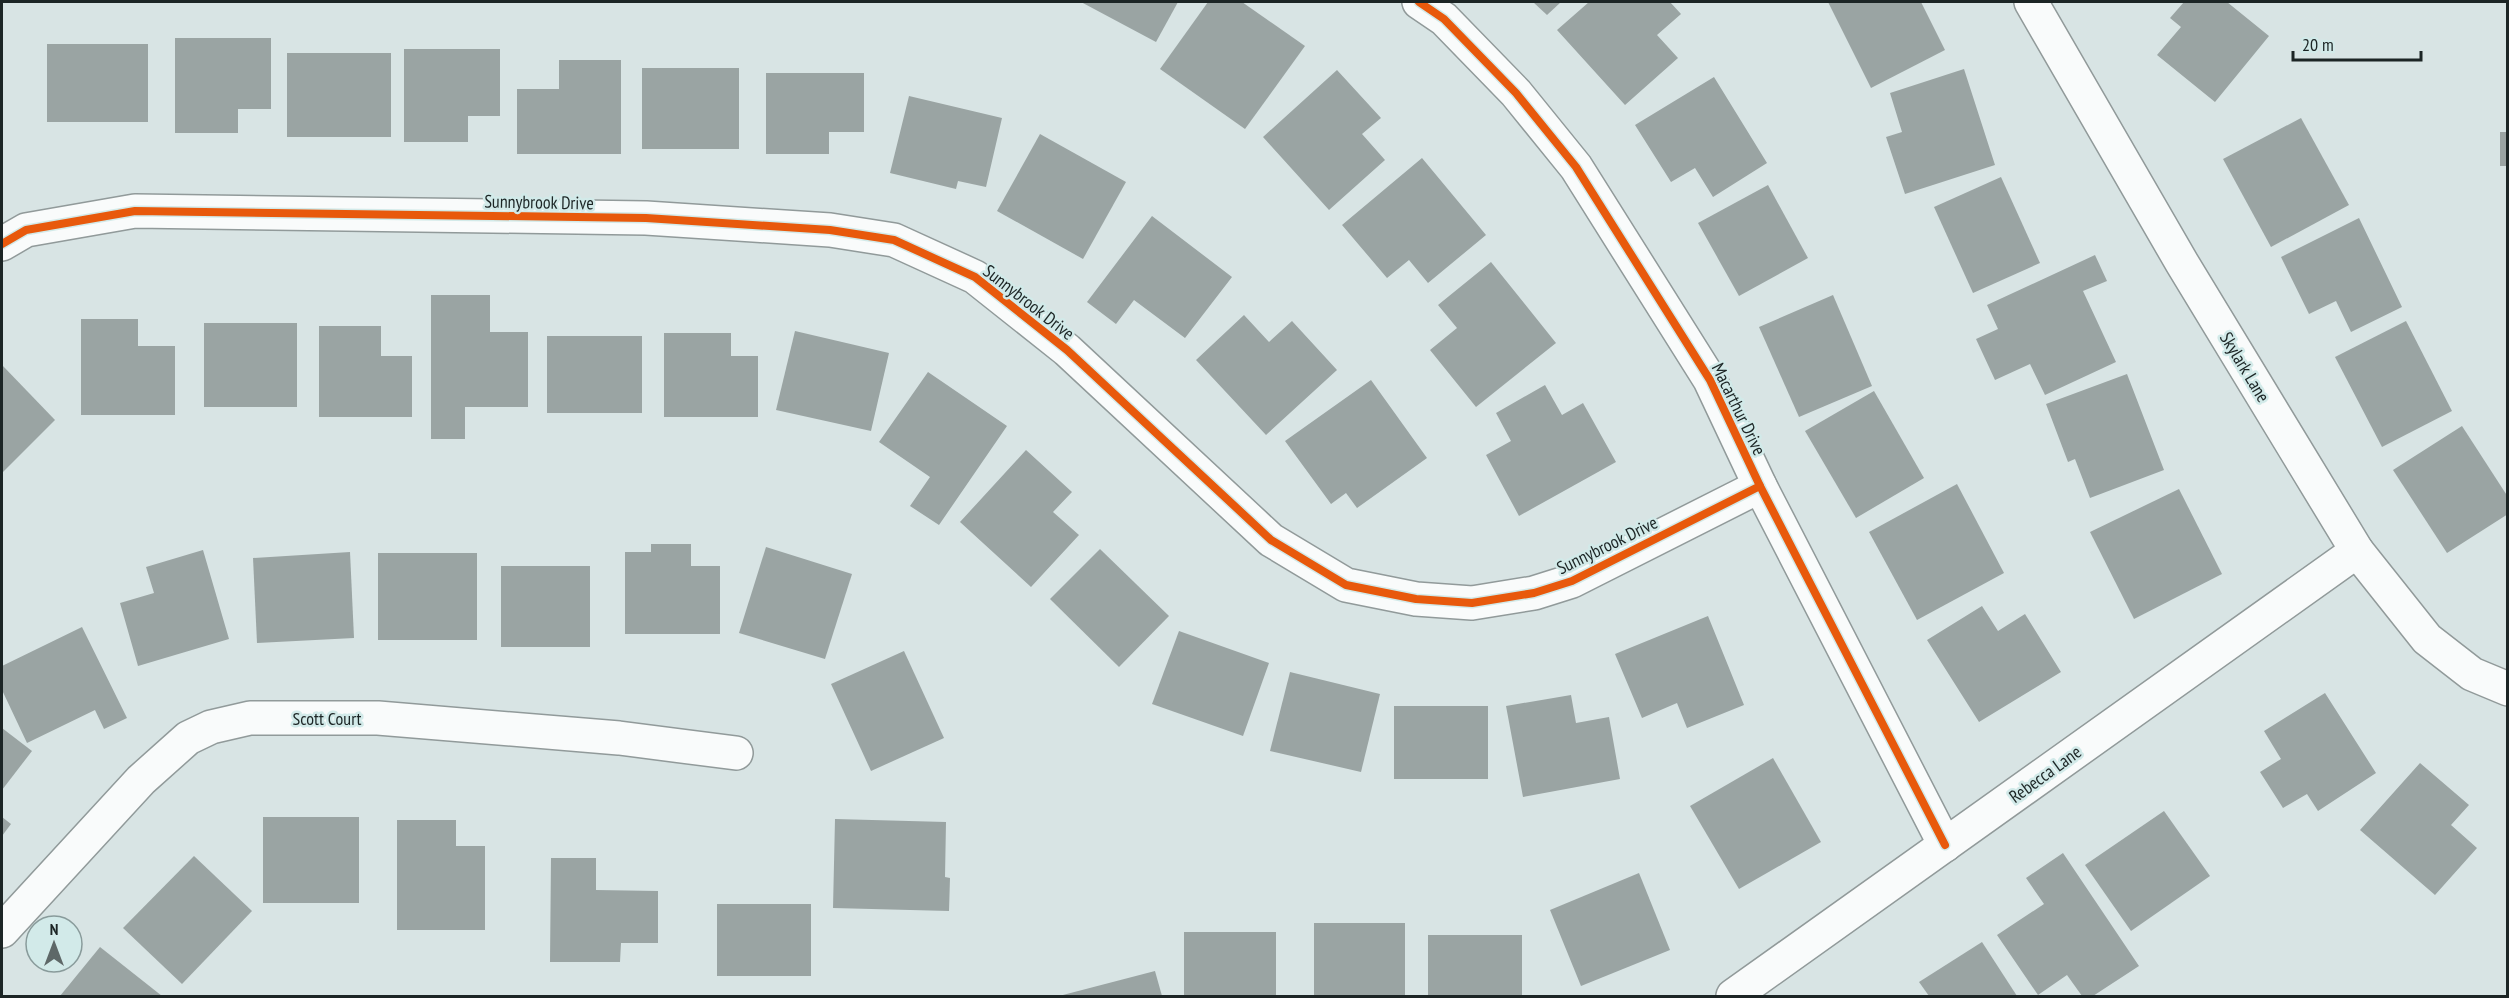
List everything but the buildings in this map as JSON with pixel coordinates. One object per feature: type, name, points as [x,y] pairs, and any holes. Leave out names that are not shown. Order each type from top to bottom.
[{"type":"street","name":"Macarthur Drive","points":[[1419,2],[1444,20],[1516,93],[1576,167],[1710,380],[1760,486],[1945,845]]},
{"type":"street","name":"Skylark Lane","points":[[2031,2],[2182,263],[2357,551],[2427,639],[2472,674],[2508,689]]},
{"type":"street","name":"Sunnybrook Drive","points":[[2,243],[26,230],[135,211],[646,218],[830,230],[894,240],[975,277],[1067,350],[1271,540],[1346,585],[1416,599],[1472,603],[1534,593],[1572,581],[1760,486]]},
{"type":"street","name":"Rebecca Lane","points":[[1733,996],[2357,551]]},
{"type":"street","name":"Scott Court","points":[[2,931],[141,780],[188,738],[211,727],[250,718],[378,718],[619,738],[736,753]]},
{"type":"cycle path","points":[[1419,2],[1444,19],[1516,93],[1576,167],[1710,380],[1760,486],[1945,845]]},
{"type":"cycle path","points":[[2,244],[26,230],[135,211],[646,218],[830,230],[894,240],[975,277],[1067,350],[1271,540],[1346,585],[1416,599],[1472,603],[1534,593],[1572,581],[1760,486]]}]
